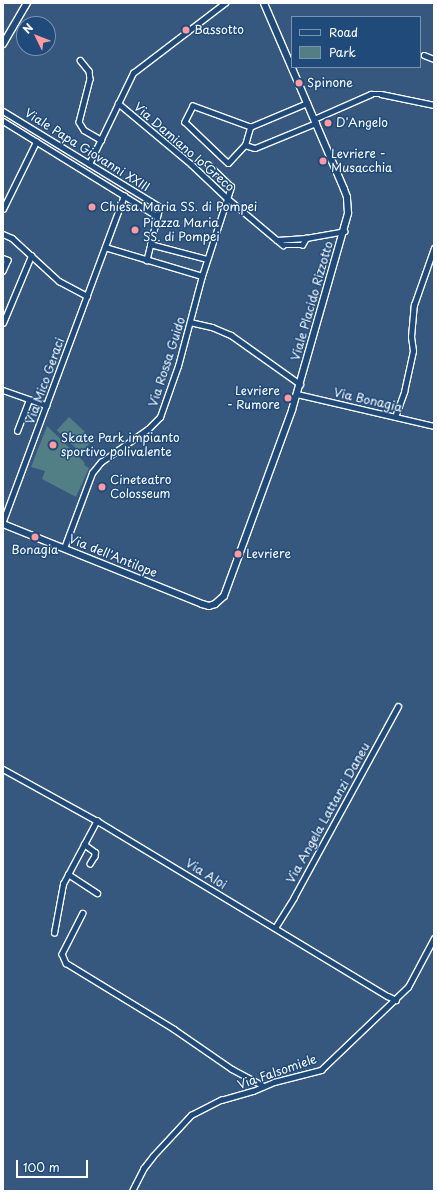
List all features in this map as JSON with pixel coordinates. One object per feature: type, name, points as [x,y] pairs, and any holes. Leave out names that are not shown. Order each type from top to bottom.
[{"type":"street","points":[[3,44],[27,3]]},
{"type":"street","points":[[89,164],[129,79],[138,67],[225,3]]},
{"type":"street","name":"Viale Placido Rizzotto","points":[[264,3],[291,65]]},
{"type":"street","points":[[424,55],[434,59]]},
{"type":"street","points":[[80,60],[89,71],[90,79],[79,122],[84,130],[100,140]]},
{"type":"street","name":"Viale Placido Rizzotto","points":[[215,604],[224,596],[297,394],[348,213],[347,197],[292,68]]},
{"type":"street","points":[[245,144],[255,148],[370,94],[381,94],[434,105]]},
{"type":"street","points":[[250,127],[245,144],[228,163],[186,122],[193,106],[250,127],[307,102]]},
{"type":"street","name":"Via Damiano lo Greco","points":[[118,103],[191,164],[227,198],[276,240],[306,238],[344,231]]},
{"type":"street","name":"Viale Papa Giovanni XXIII","points":[[3,111],[160,207],[158,216],[3,121]]},
{"type":"street","points":[[3,209],[36,142]]},
{"type":"street","points":[[208,166],[231,187],[227,198]]},
{"type":"street","name":"Via Mico Geraci","points":[[3,522],[124,196]]},
{"type":"street","name":"Via Rossa Guido","points":[[64,548],[92,472],[101,462],[148,429],[160,417],[178,366],[202,276],[227,198]]},
{"type":"street","points":[[147,260],[158,216]]},
{"type":"street","points":[[3,234],[12,238],[59,281],[87,296]]},
{"type":"street","points":[[150,244],[207,259]]},
{"type":"street","points":[[105,247],[202,276]]},
{"type":"street","points":[[395,417],[404,392],[413,350],[411,338],[414,305],[434,248]]},
{"type":"street","points":[[3,323],[31,256]]},
{"type":"street","points":[[3,258],[8,260],[3,271]]},
{"type":"street","points":[[190,322],[212,327],[231,335],[300,384]]},
{"type":"street","points":[[3,390],[46,405]]},
{"type":"street","name":"Via Bonagia","points":[[297,394],[434,426]]},
{"type":"street","points":[[17,430],[29,400]]},
{"type":"street","name":"Via dell'Antilope","points":[[3,522],[202,604],[209,606],[215,604]]},
{"type":"street","name":"Via Angela Lattanzi Daneu","points":[[275,928],[294,897],[398,706]]},
{"type":"street","name":"Via Aloi","points":[[3,769],[97,820],[396,1000]]},
{"type":"street","points":[[54,933],[59,900],[68,874],[97,820]]},
{"type":"street","points":[[84,844],[95,852],[96,856],[90,864]]},
{"type":"street","points":[[68,874],[97,893]]},
{"type":"street","points":[[83,913],[62,954],[66,963],[174,1029],[232,1069],[264,1086]]},
{"type":"street","name":"Via Falsomiele","points":[[132,1191],[143,1169],[180,1125],[191,1115],[221,1100],[237,1096],[274,1082],[321,1070],[408,987],[434,938]]},
{"type":"green space","points":[[69,417],[93,440],[81,453],[57,430]]},
{"type":"green space","name":"Skate Park impianto sportivo polivalente","points":[[47,426],[85,463],[84,465],[89,468],[76,497],[42,479],[45,471],[31,467]]},
{"type":"place","name":"Bassotto","points":[[186,30]]},
{"type":"place","name":"Spinone","points":[[299,83]]},
{"type":"place","name":"D'Angelo","points":[[328,123]]},
{"type":"place","name":"Levriere - Musacchia","points":[[323,161]]},
{"type":"place","name":"Chiesa Maria SS. di Pompei","points":[[92,207]]},
{"type":"place","name":"Piazza Maria SS. di Pompei","points":[[135,230]]},
{"type":"place","name":"Levriere - Rumore","points":[[288,398]]},
{"type":"place","name":"Skate Park impianto sportivo polivalente","points":[[53,445]]},
{"type":"place","name":"Cineteatro Colosseum","points":[[102,487]]},
{"type":"place","name":"Bonagia","points":[[35,537]]},
{"type":"place","name":"Levriere","points":[[238,554]]}]
